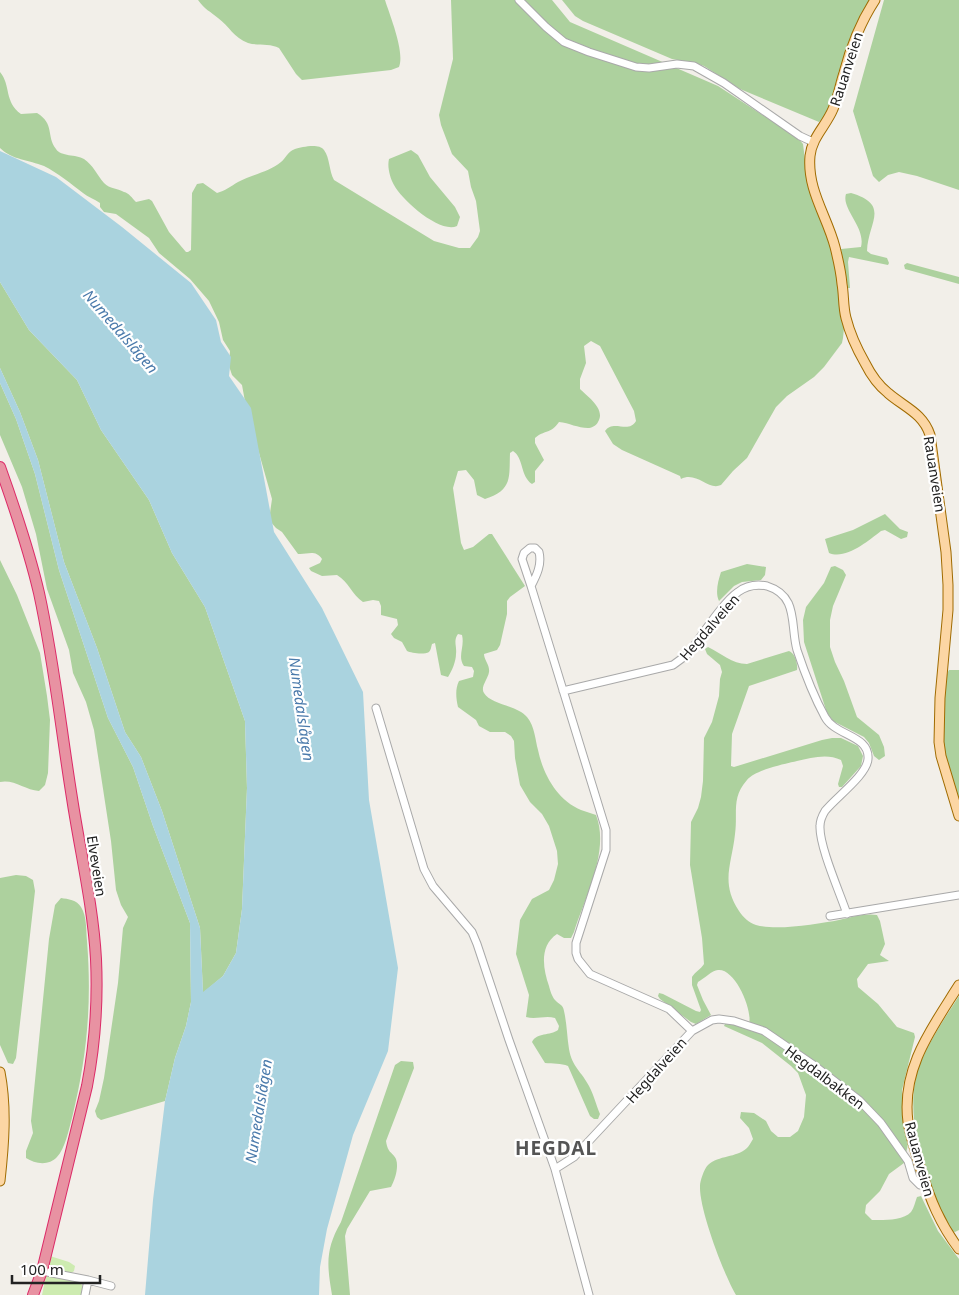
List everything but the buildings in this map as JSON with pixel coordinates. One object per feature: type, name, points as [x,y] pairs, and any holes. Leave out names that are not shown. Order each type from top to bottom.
[{"type":"highway","name":"Elveveien","points":[[0,468],[20,521],[45,622],[90,906],[96,957],[96,1011],[90,1070],[42,1271],[39,1295]]},
{"type":"highway","name":"Elveveien","points":[[33,1295],[42,1271]]},
{"type":"main road","name":"Rauanveien","points":[[875,0],[862,20],[855,36],[834,107],[813,142],[810,164],[816,199],[835,247],[842,283],[844,311],[851,335],[874,378],[888,394],[923,421],[931,442],[946,552],[948,585],[940,698],[939,742],[941,756],[959,816]]},
{"type":"main road","name":"Rauanveien","points":[[959,985],[920,1048],[909,1084],[907,1106],[909,1123],[925,1183],[939,1221],[959,1249]]},
{"type":"main road","points":[[0,1072],[3,1086],[4,1140],[0,1182]]},
{"type":"street","points":[[520,0],[546,27],[564,42],[636,67],[649,68],[677,64],[694,66],[800,136],[813,142]]},
{"type":"street","name":"Hegdalveien","points":[[531,586],[540,561],[539,552],[535,548],[530,548],[524,553],[522,559],[604,823],[607,839],[606,850],[576,943],[578,959],[590,974],[669,1009],[692,1030],[579,1152],[555,1169]]},
{"type":"street","name":"Hegdalveien","points":[[563,690],[673,665],[681,661],[729,600],[738,592],[748,587],[764,586],[784,595],[792,613],[797,650],[824,715],[832,727],[862,743],[868,756],[868,761],[863,771],[821,817],[822,842],[847,914]]},
{"type":"street","points":[[376,708],[424,869],[433,886],[472,932],[477,944],[555,1169],[589,1295]]},
{"type":"street","points":[[830,916],[959,895]]},
{"type":"street","name":"Hegdalbakken","points":[[692,1030],[704,1023],[719,1019],[734,1021],[764,1031],[815,1066],[859,1100],[881,1123],[908,1161],[916,1182],[920,1185],[925,1183]]},
{"type":"street","points":[[42,1271],[111,1286]]},
{"type":"street","points":[[85,1295],[88,1280]]},
{"type":"green space","points":[[198,0],[385,0],[399,43],[399,67],[391,70],[302,80],[279,48],[243,41]]},
{"type":"green space","points":[[451,0],[552,0],[570,22],[718,86],[798,138],[803,144],[808,183],[830,242],[838,279],[844,328],[842,343],[814,377],[787,396],[776,407],[747,458],[721,485],[712,485],[692,477],[681,479],[680,476],[622,450],[613,444],[605,431],[612,426],[625,427],[633,425],[636,421],[634,411],[600,346],[591,341],[584,346],[586,363],[580,379],[580,389],[600,412],[596,425],[591,428],[584,428],[559,422],[550,430],[535,438],[535,443],[544,460],[535,471],[535,482],[532,484],[528,481],[519,458],[513,451],[510,453],[508,482],[501,491],[485,499],[477,495],[474,480],[466,470],[458,471],[453,488],[461,543],[464,550],[473,547],[489,534],[492,534],[525,586],[507,601],[507,614],[500,645],[497,650],[484,654],[489,669],[483,691],[492,700],[517,710],[527,717],[533,729],[543,768],[552,785],[572,806],[596,815],[600,829],[598,859],[574,932],[571,938],[564,938],[557,934],[551,939],[547,945],[544,958],[545,972],[551,993],[563,1009],[570,1055],[592,1093],[600,1114],[598,1119],[590,1116],[568,1066],[545,1063],[532,1042],[540,1035],[558,1030],[559,1026],[555,1018],[526,1017],[529,995],[516,954],[520,920],[532,899],[549,890],[558,864],[557,851],[549,826],[542,814],[530,802],[520,785],[514,741],[511,736],[505,732],[490,732],[479,726],[476,720],[458,707],[456,694],[459,681],[473,677],[474,671],[472,667],[464,666],[461,659],[462,635],[458,634],[456,639],[456,657],[451,672],[448,677],[441,675],[435,643],[432,644],[430,651],[427,653],[407,651],[402,642],[391,634],[398,625],[397,619],[381,615],[379,601],[363,602],[345,581],[337,575],[322,576],[311,571],[309,568],[320,563],[322,559],[314,553],[298,554],[282,532],[269,520],[272,499],[246,407],[242,385],[232,375],[229,366],[230,351],[223,340],[219,322],[209,301],[190,279],[159,253],[149,238],[116,214],[104,212],[100,207],[100,203],[49,169],[10,155],[0,148],[0,72],[6,82],[12,104],[21,114],[37,113],[43,117],[58,152],[84,159],[106,185],[127,193],[136,202],[149,199],[152,201],[169,232],[186,252],[191,250],[192,193],[197,184],[203,183],[217,193],[220,192],[238,182],[266,171],[283,160],[292,150],[310,146],[324,150],[334,180],[434,241],[459,248],[470,248],[480,231],[476,201],[468,171],[452,154],[439,115],[453,59]]},
{"type":"green space","points":[[562,0],[870,0],[851,36],[833,98],[824,117],[819,122],[740,89],[704,66],[672,59],[583,21],[575,16]]},
{"type":"green space","points":[[884,0],[959,0],[959,190],[899,172],[888,175],[879,182],[873,176],[853,111]]},
{"type":"green space","points":[[411,150],[418,155],[430,177],[455,207],[460,217],[457,226],[441,225],[422,214],[405,199],[394,185],[389,172],[389,159]]},
{"type":"green space","points":[[851,193],[871,203],[874,209],[867,251],[871,254],[887,258],[889,263],[888,265],[849,257],[850,288],[848,288],[841,249],[861,247],[862,240],[845,200],[846,194]]},
{"type":"green space","points":[[907,263],[959,277],[959,284],[905,269],[904,265]]},
{"type":"green space","points":[[0,282],[29,330],[77,380],[101,430],[149,500],[172,553],[205,607],[245,721],[247,788],[242,909],[236,953],[223,976],[203,993],[200,928],[162,811],[141,757],[125,732],[97,648],[64,562],[38,460],[20,412],[0,368]]},
{"type":"green space","points":[[0,383],[16,419],[35,474],[59,570],[108,718],[133,767],[190,923],[191,1002],[165,1101],[101,1120],[97,1117],[95,1111],[104,1078],[118,983],[123,928],[128,917],[121,905],[116,890],[111,841],[94,730],[86,702],[73,673],[69,650],[47,589],[36,534],[22,487],[0,435]]},
{"type":"green space","points":[[885,514],[900,529],[908,532],[907,537],[901,539],[885,530],[849,552],[842,554],[829,553],[825,539],[853,530]]},
{"type":"green space","points":[[0,560],[17,595],[40,653],[50,720],[48,773],[45,785],[39,791],[15,783],[0,782]]},
{"type":"green space","points":[[747,564],[766,567],[765,575],[761,580],[742,582],[734,586],[719,601],[717,591],[721,572]]},
{"type":"green space","points":[[835,566],[843,570],[846,575],[833,606],[830,620],[830,647],[857,717],[879,735],[884,747],[885,756],[879,760],[874,756],[869,743],[864,737],[833,721],[827,713],[804,642],[803,620],[806,607],[824,583],[831,567]]},
{"type":"green space","points":[[708,647],[742,664],[789,651],[793,654],[796,662],[797,670],[749,686],[732,734],[731,766],[734,767],[832,738],[841,738],[858,746],[863,756],[861,766],[842,787],[839,787],[838,784],[843,766],[841,760],[825,756],[763,770],[747,780],[737,799],[736,826],[729,873],[730,891],[733,901],[744,918],[753,924],[764,927],[797,926],[863,915],[877,915],[885,944],[880,955],[889,961],[868,964],[857,979],[858,987],[878,1004],[897,1027],[914,1033],[915,1037],[902,1090],[903,1125],[908,1144],[904,1163],[889,1174],[880,1191],[866,1205],[865,1213],[872,1220],[903,1217],[911,1212],[917,1197],[921,1196],[938,1231],[959,1259],[959,1295],[736,1295],[719,1258],[701,1196],[700,1184],[705,1169],[712,1162],[743,1151],[750,1144],[753,1139],[749,1128],[740,1118],[741,1112],[754,1113],[766,1121],[771,1131],[778,1137],[790,1137],[798,1131],[804,1117],[806,1095],[798,1073],[791,1066],[762,1043],[724,1026],[725,1024],[746,1025],[749,1024],[750,1018],[741,991],[731,976],[724,971],[716,970],[698,982],[697,985],[711,1015],[696,1024],[658,996],[659,993],[663,994],[696,1011],[700,1012],[701,1010],[692,985],[692,977],[704,964],[702,938],[690,865],[691,822],[701,797],[704,738],[712,722],[719,696],[722,672],[720,665],[707,654],[705,649]]},
{"type":"green space","points":[[949,670],[959,670],[959,800],[944,748],[943,698],[946,676]]},
{"type":"green space","points":[[16,875],[26,876],[33,880],[35,891],[16,1058],[13,1064],[8,1063],[0,1045],[0,878]]},
{"type":"green space","points":[[61,898],[77,903],[83,911],[85,919],[89,987],[87,1030],[77,1095],[66,1139],[60,1153],[54,1160],[42,1163],[26,1158],[26,1151],[33,1133],[31,1121],[49,939],[55,905]]},
{"type":"green space","points":[[959,996],[959,1230],[955,1232],[951,1231],[925,1170],[914,1124],[913,1101],[916,1079],[922,1059]]},
{"type":"green space","points":[[401,1061],[413,1062],[414,1068],[386,1141],[389,1150],[396,1159],[395,1177],[391,1187],[370,1191],[347,1229],[345,1236],[350,1295],[332,1295],[328,1266],[332,1241],[341,1222],[395,1065]]},
{"type":"green space","points":[[50,1256],[69,1262],[75,1266],[74,1271],[70,1274],[52,1269],[48,1266]]},
{"type":"green space","points":[[46,1276],[80,1282],[83,1287],[81,1295],[42,1295]]},
{"type":"water","name":"Numedalslågen","points":[[0,151],[56,177],[122,227],[191,283],[216,320],[221,342],[231,357],[229,376],[251,408],[274,532],[322,608],[363,692],[369,800],[398,968],[388,1051],[353,1135],[327,1229],[320,1267],[319,1295],[145,1295],[153,1200],[165,1101],[191,1002],[190,923],[133,767],[108,718],[59,570],[35,474],[16,419],[0,383],[0,368],[20,412],[38,460],[64,562],[97,648],[125,732],[141,757],[162,811],[200,928],[203,992],[223,976],[236,953],[242,909],[247,788],[245,721],[205,607],[172,553],[149,500],[101,430],[77,380],[29,330],[0,282]]},
{"type":"district","name":"HEGDAL","points":[[556,1148]]}]
